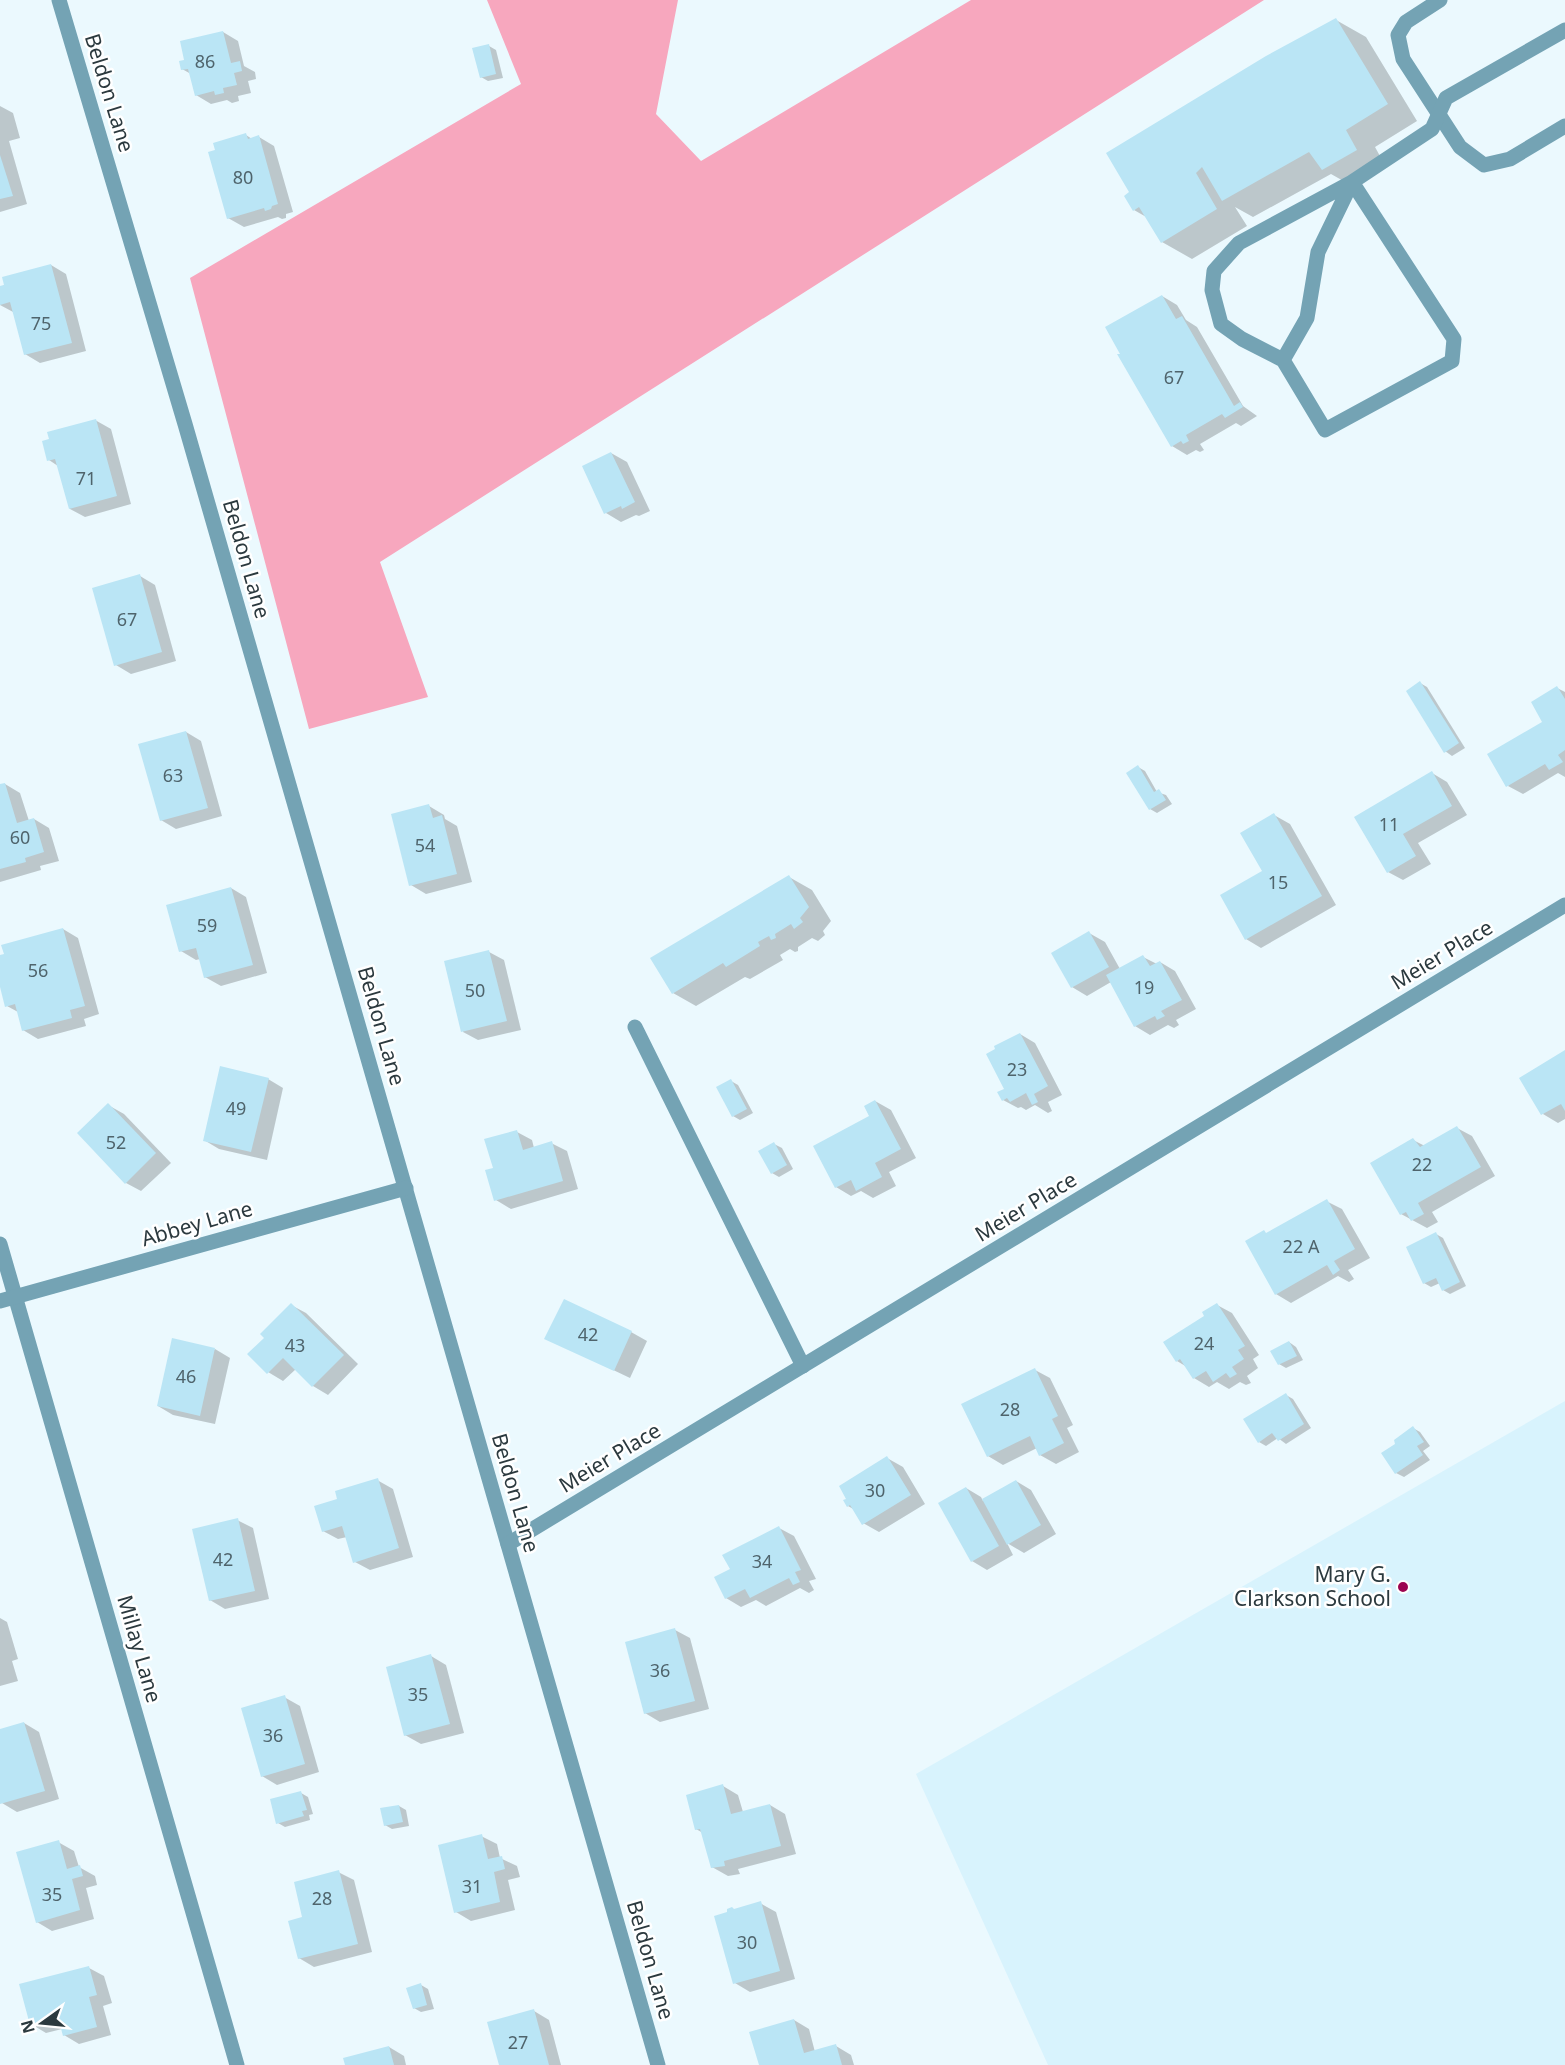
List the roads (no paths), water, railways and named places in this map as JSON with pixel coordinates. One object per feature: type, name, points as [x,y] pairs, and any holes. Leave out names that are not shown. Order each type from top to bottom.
[{"type":"street","name":"Beldon Lane","points":[[59,0],[185,424],[658,2065]]},
{"type":"street","points":[[1440,0],[1406,22],[1398,35],[1404,59],[1460,147],[1484,165],[1510,159],[1565,126]]},
{"type":"street","points":[[1352,182],[1454,339],[1452,361],[1325,430],[1283,360],[1242,339],[1221,324],[1212,290],[1214,271],[1239,243],[1352,182],[1432,129],[1446,98],[1565,30]]},
{"type":"street","points":[[1283,360],[1307,318],[1318,252],[1352,182]]},
{"type":"street","name":"Meier Place","points":[[508,1544],[1565,905]]},
{"type":"street","points":[[635,1027],[803,1366]]},
{"type":"street","name":"Abbey Lane","points":[[8,1299],[406,1188]]},
{"type":"street","name":"Millay Lane","points":[[0,1244],[8,1299],[237,2065]]},
{"type":"place","name":"Mary G. Clarkson School","points":[[1403,1587]]}]
